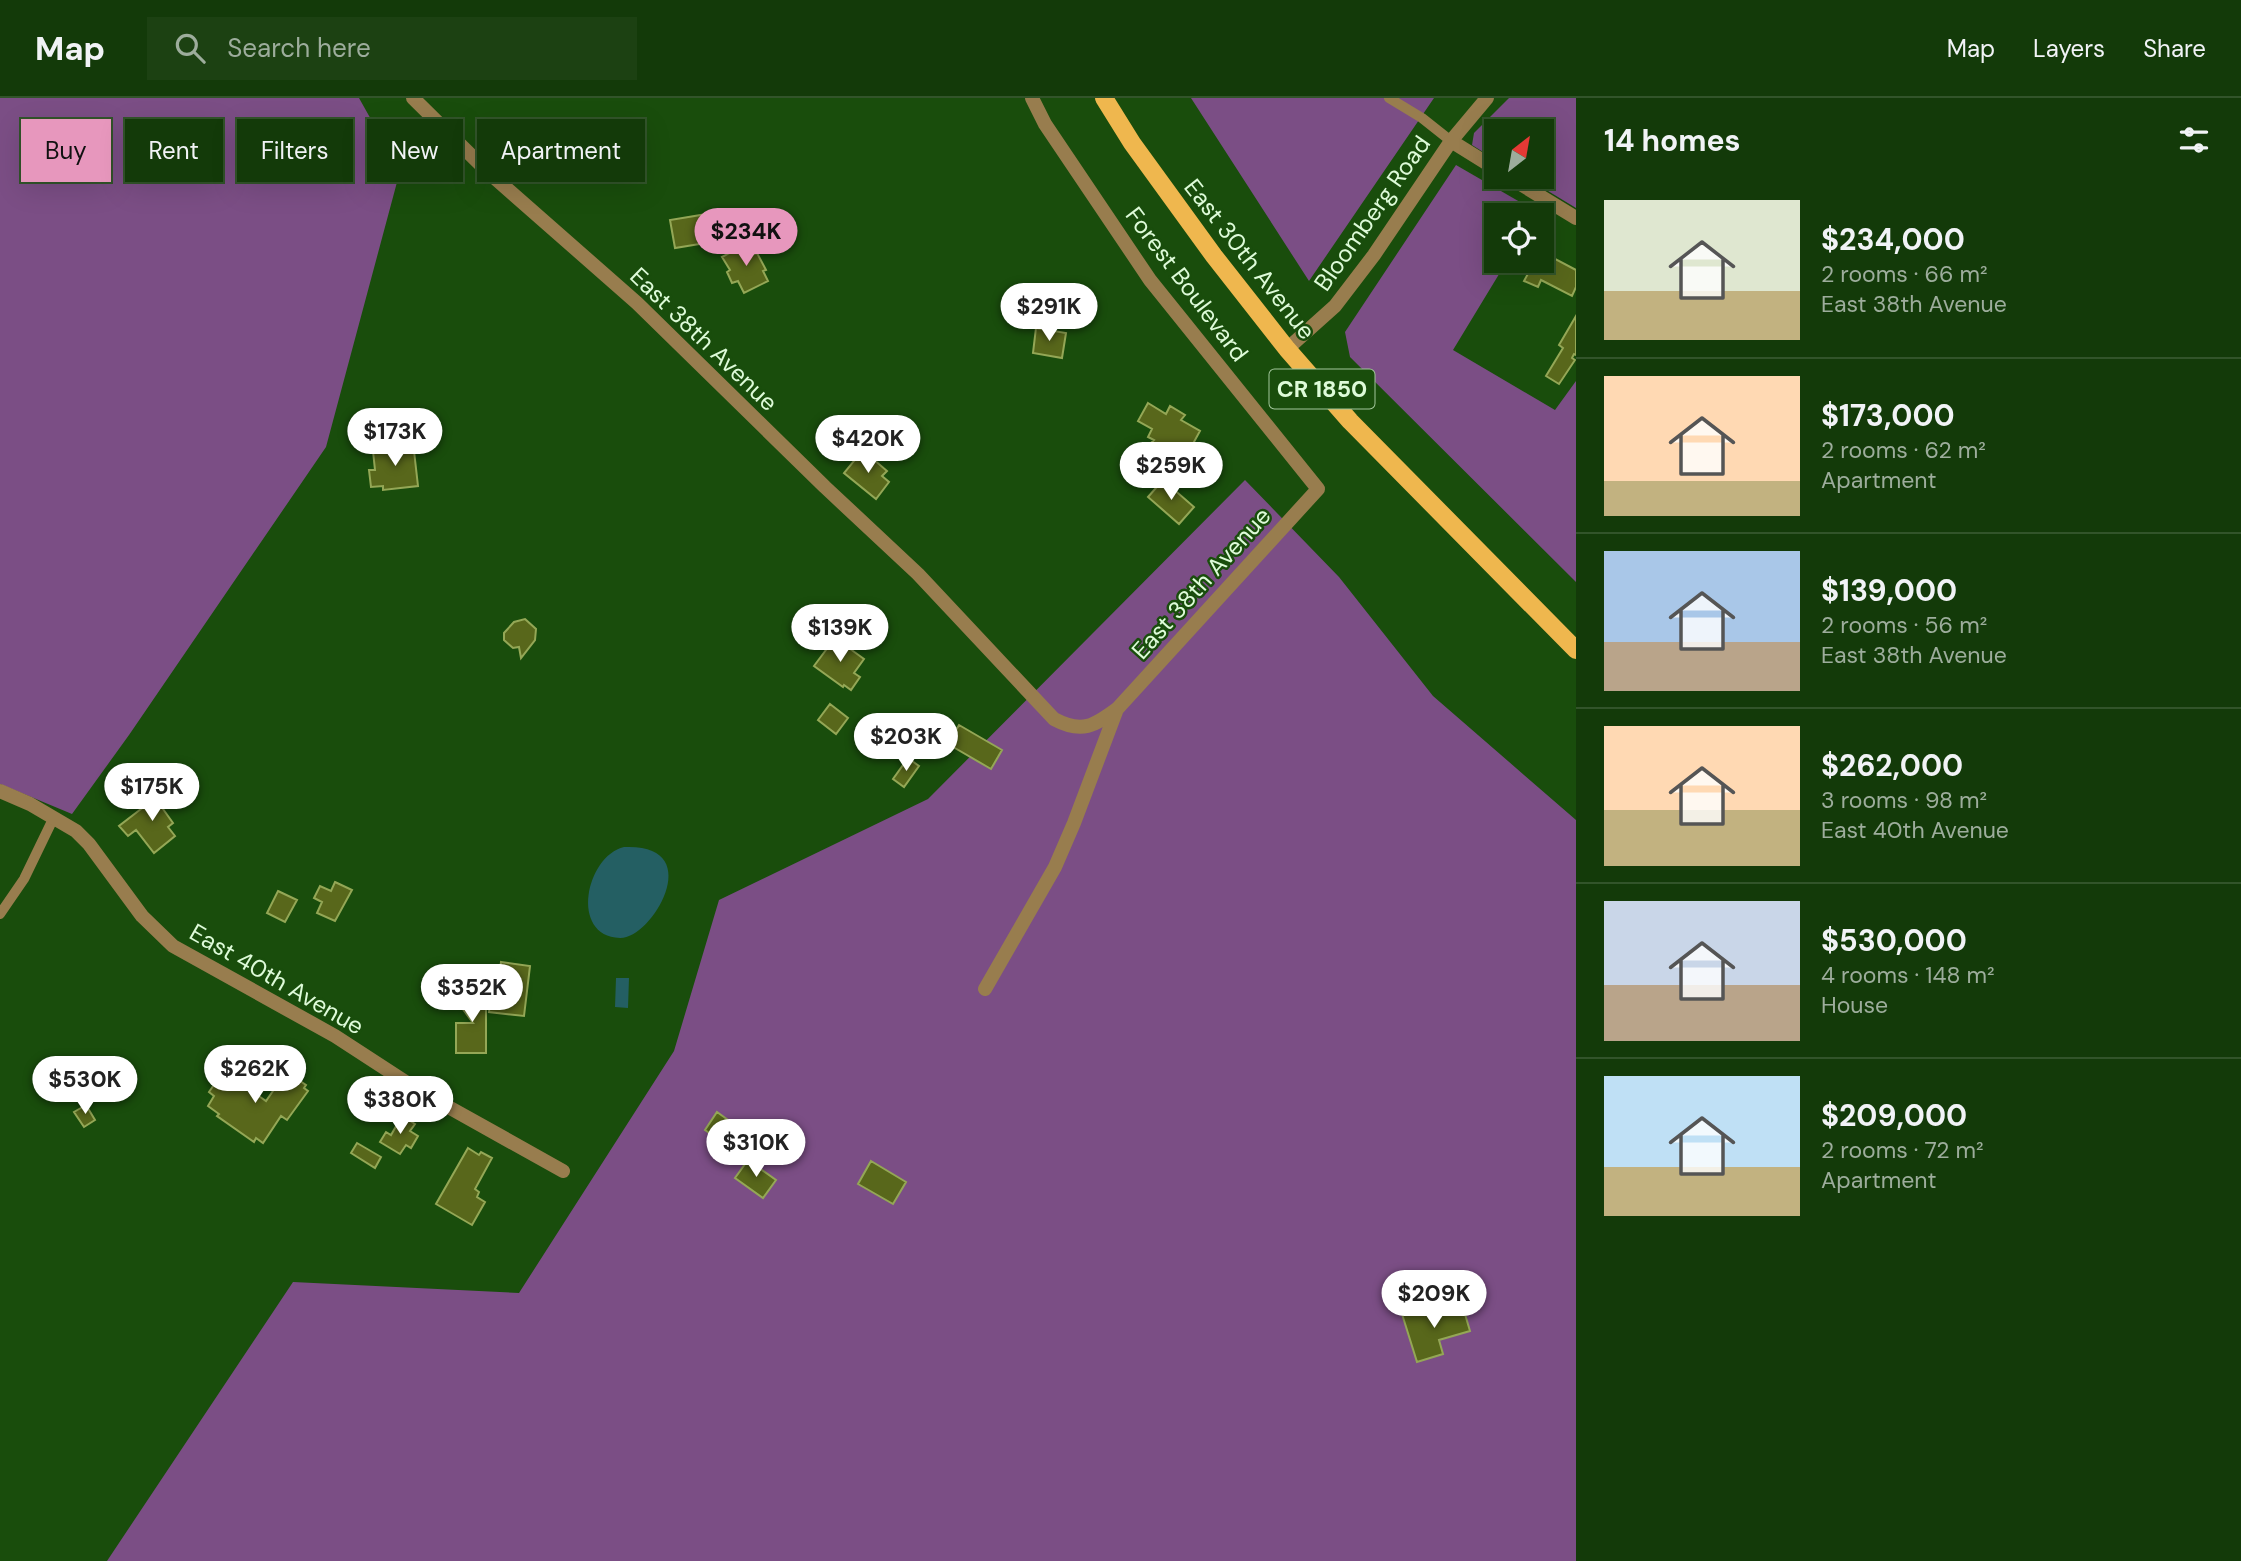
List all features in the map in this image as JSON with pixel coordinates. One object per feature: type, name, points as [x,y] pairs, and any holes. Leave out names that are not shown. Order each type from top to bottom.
[{"type":"main road","name":"East 30th Avenue","points":[[1104,98],[1132,143],[1214,256],[1287,349],[1350,421],[1576,650]]},
{"type":"street","name":"East 38th Avenue","points":[[412,98],[486,170],[638,305],[918,574],[1054,719],[1067,726],[1090,726],[1118,708],[1318,489]]},
{"type":"street","name":"Forest Boulevard","points":[[1032,98],[1045,124],[1150,280],[1318,489]]},
{"type":"street","name":"Bloomberg Road","points":[[1287,349],[1335,306],[1374,255],[1451,141],[1487,98]]},
{"type":"street","points":[[1451,141],[1484,162]]},
{"type":"street","points":[[1529,189],[1576,218]]},
{"type":"street","name":"East 38th Avenue","points":[[985,989],[1055,867],[1118,708]]},
{"type":"street","name":"East 40th Avenue","points":[[0,791],[54,817],[76,831],[89,844],[142,916],[173,946],[335,1036],[418,1090],[563,1171]]},
{"type":"lane","points":[[1389,98],[1423,118],[1451,141]]},
{"type":"lane","points":[[0,914],[24,879],[54,817]]},
{"type":"shaded area","points":[[0,98],[359,98],[371,119],[367,119],[367,182],[397,182],[326,447],[72,814],[0,784]]},
{"type":"shaded area","points":[[1191,98],[1434,98],[1309,281]]},
{"type":"shaded area","points":[[1509,98],[1576,98],[1576,208],[1545,189],[1554,189],[1554,119],[1488,119]]},
{"type":"shaded area","points":[[1484,123],[1484,152],[1472,145],[1474,133]]},
{"type":"shaded area","points":[[1456,165],[1484,181],[1484,189],[1497,189],[1521,203],[1484,203],[1484,273],[1500,273],[1453,350],[1555,410],[1576,381],[1576,582],[1350,357],[1345,332]]},
{"type":"shaded area","points":[[1245,480],[1339,577],[1433,696],[1576,820],[1576,1561],[107,1561],[293,1282],[519,1293],[674,1051],[719,900],[928,799]]},
{"type":"water","points":[[624,847],[650,850],[664,860],[669,874],[666,891],[658,909],[646,924],[633,934],[620,938],[604,934],[594,924],[589,911],[589,895],[600,865],[611,853]]},
{"type":"water","points":[[616,978],[629,978],[628,1008],[615,1007]]},
{"type":"building","points":[[707,214],[712,242],[675,248],[670,220]]},
{"type":"building","points":[[748,243],[766,270],[763,271],[768,281],[744,293],[738,281],[732,283],[727,272],[730,270],[722,257]]},
{"type":"building","points":[[1554,258],[1576,270],[1576,287],[1572,296],[1541,280],[1538,287],[1524,281],[1528,273],[1554,273]]},
{"type":"building","points":[[1576,316],[1576,355],[1572,358],[1575,360],[1559,384],[1546,376],[1563,348],[1559,345]]},
{"type":"building","points":[[1036,328],[1066,333],[1062,358],[1033,353]]},
{"type":"building","points":[[1148,403],[1166,414],[1170,406],[1185,415],[1181,420],[1200,431],[1189,451],[1186,449],[1181,459],[1152,442],[1154,440],[1148,437],[1152,429],[1138,421]]},
{"type":"building","points":[[413,442],[418,486],[383,490],[383,486],[371,487],[369,470],[375,470],[373,451]]},
{"type":"building","points":[[865,452],[887,471],[882,476],[889,482],[876,499],[844,473],[858,456],[860,458]]},
{"type":"building","points":[[1163,480],[1194,507],[1179,524],[1148,497]]},
{"type":"building","points":[[525,619],[536,629],[535,640],[521,658],[519,647],[513,648],[504,640],[504,633],[514,622]]},
{"type":"building","points":[[835,638],[864,659],[854,673],[860,677],[851,690],[814,666]]},
{"type":"building","points":[[830,704],[848,718],[836,734],[818,720]]},
{"type":"building","points":[[959,725],[1002,750],[991,769],[948,744]]},
{"type":"building","points":[[908,758],[919,766],[904,787],[893,779]]},
{"type":"building","points":[[163,792],[172,802],[163,809],[173,823],[168,827],[175,836],[154,853],[136,830],[128,836],[119,826]]},
{"type":"building","points":[[335,882],[352,890],[335,921],[317,913],[322,902],[314,898],[320,886],[331,891]]},
{"type":"building","points":[[278,891],[297,900],[285,922],[267,913]]},
{"type":"building","points":[[501,962],[530,966],[524,1016],[489,1012],[492,986],[498,987]]},
{"type":"building","points":[[471,985],[486,1006],[486,1053],[456,1053],[456,1023],[473,1023],[454,997]]},
{"type":"building","points":[[228,1071],[238,1078],[236,1080],[266,1101],[284,1075],[289,1078],[291,1075],[306,1085],[304,1088],[308,1091],[287,1120],[281,1116],[263,1143],[256,1138],[254,1142],[217,1116],[219,1114],[208,1106],[214,1096],[209,1092]]},
{"type":"building","points":[[86,1105],[95,1120],[84,1127],[74,1112]]},
{"type":"building","points":[[717,1112],[756,1140],[744,1158],[705,1130]]},
{"type":"building","points":[[402,1116],[415,1124],[410,1131],[418,1136],[411,1148],[406,1145],[400,1154],[380,1142],[386,1132],[391,1135]]},
{"type":"building","points":[[357,1143],[381,1157],[375,1168],[351,1153]]},
{"type":"building","points":[[468,1148],[479,1155],[481,1152],[492,1158],[475,1189],[479,1192],[477,1197],[485,1202],[472,1225],[436,1204]]},
{"type":"building","points":[[748,1160],[776,1180],[763,1198],[735,1178]]},
{"type":"building","points":[[871,1161],[906,1182],[893,1204],[858,1184]]},
{"type":"building","points":[[1462,1304],[1470,1331],[1439,1340],[1443,1354],[1417,1362],[1402,1314],[1423,1307],[1425,1315]]}]
